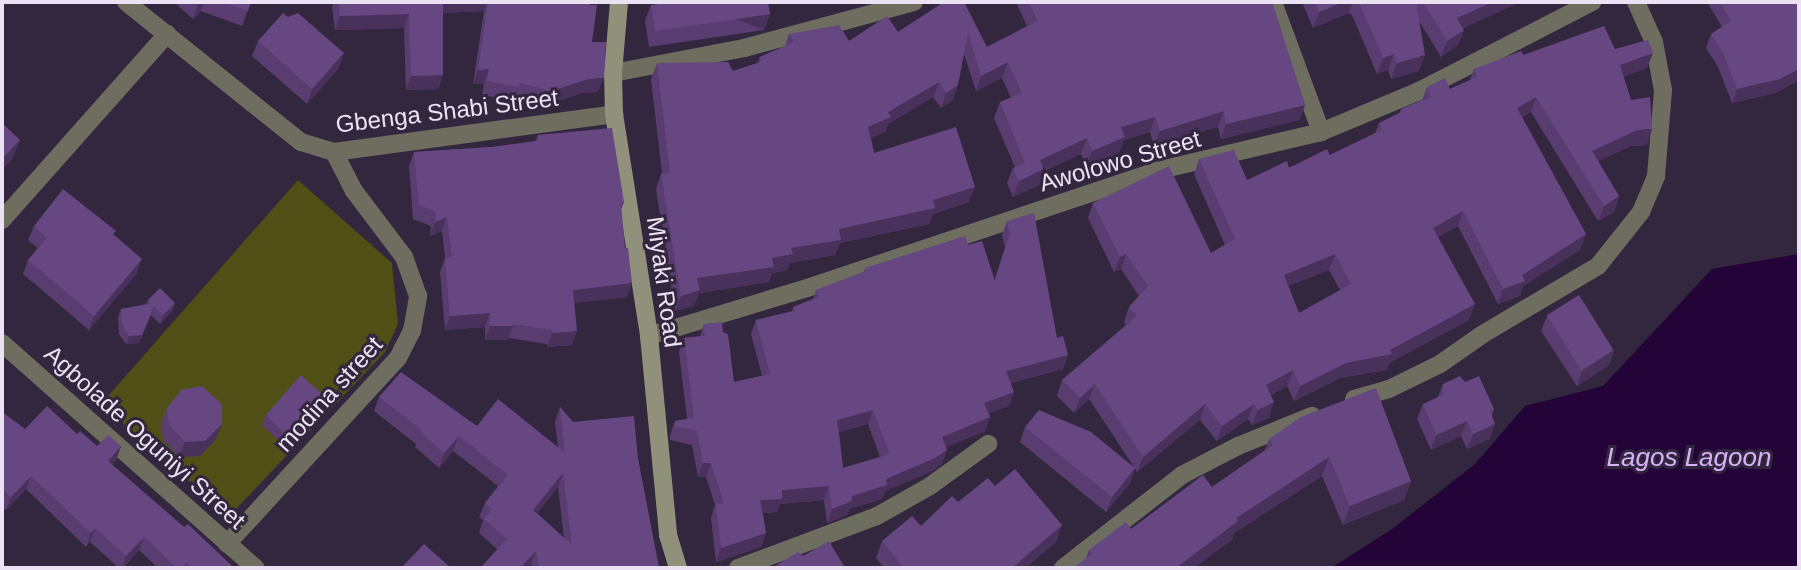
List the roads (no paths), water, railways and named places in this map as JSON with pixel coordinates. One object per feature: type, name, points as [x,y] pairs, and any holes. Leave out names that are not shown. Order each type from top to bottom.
[{"type":"street","name":"Gbenga Shabi Street","points":[[126,2],[302,142],[334,152],[614,114]]},
{"type":"street","name":"Miyaki Road","points":[[620,2],[613,73],[614,114],[649,336],[668,535],[678,568]]},
{"type":"street","points":[[613,73],[744,48],[914,2]]},
{"type":"street","points":[[1273,2],[1321,132]]},
{"type":"street","name":"Awolowo Street","points":[[649,336],[807,288],[1156,171],[1321,132],[1419,91],[1592,2]]},
{"type":"street","points":[[1063,568],[1182,475],[1238,446],[1335,406],[1389,389],[1440,364],[1483,334],[1598,266],[1641,212],[1656,176],[1663,90],[1654,42],[1636,2]]},
{"type":"street","points":[[2,220],[167,34]]},
{"type":"street","name":"modina street","points":[[228,544],[398,358],[412,331],[418,296],[404,257],[354,191],[334,152]]},
{"type":"street","name":"Agbolade Oguniyi Street","points":[[2,343],[255,568]]},
{"type":"street","points":[[738,568],[877,516],[930,486],[988,444]]},
{"type":"water","name":"Lagos Lagoon","points":[[1799,254],[1799,568],[1331,568],[1392,529],[1475,464],[1525,406],[1603,386],[1712,269]]}]
